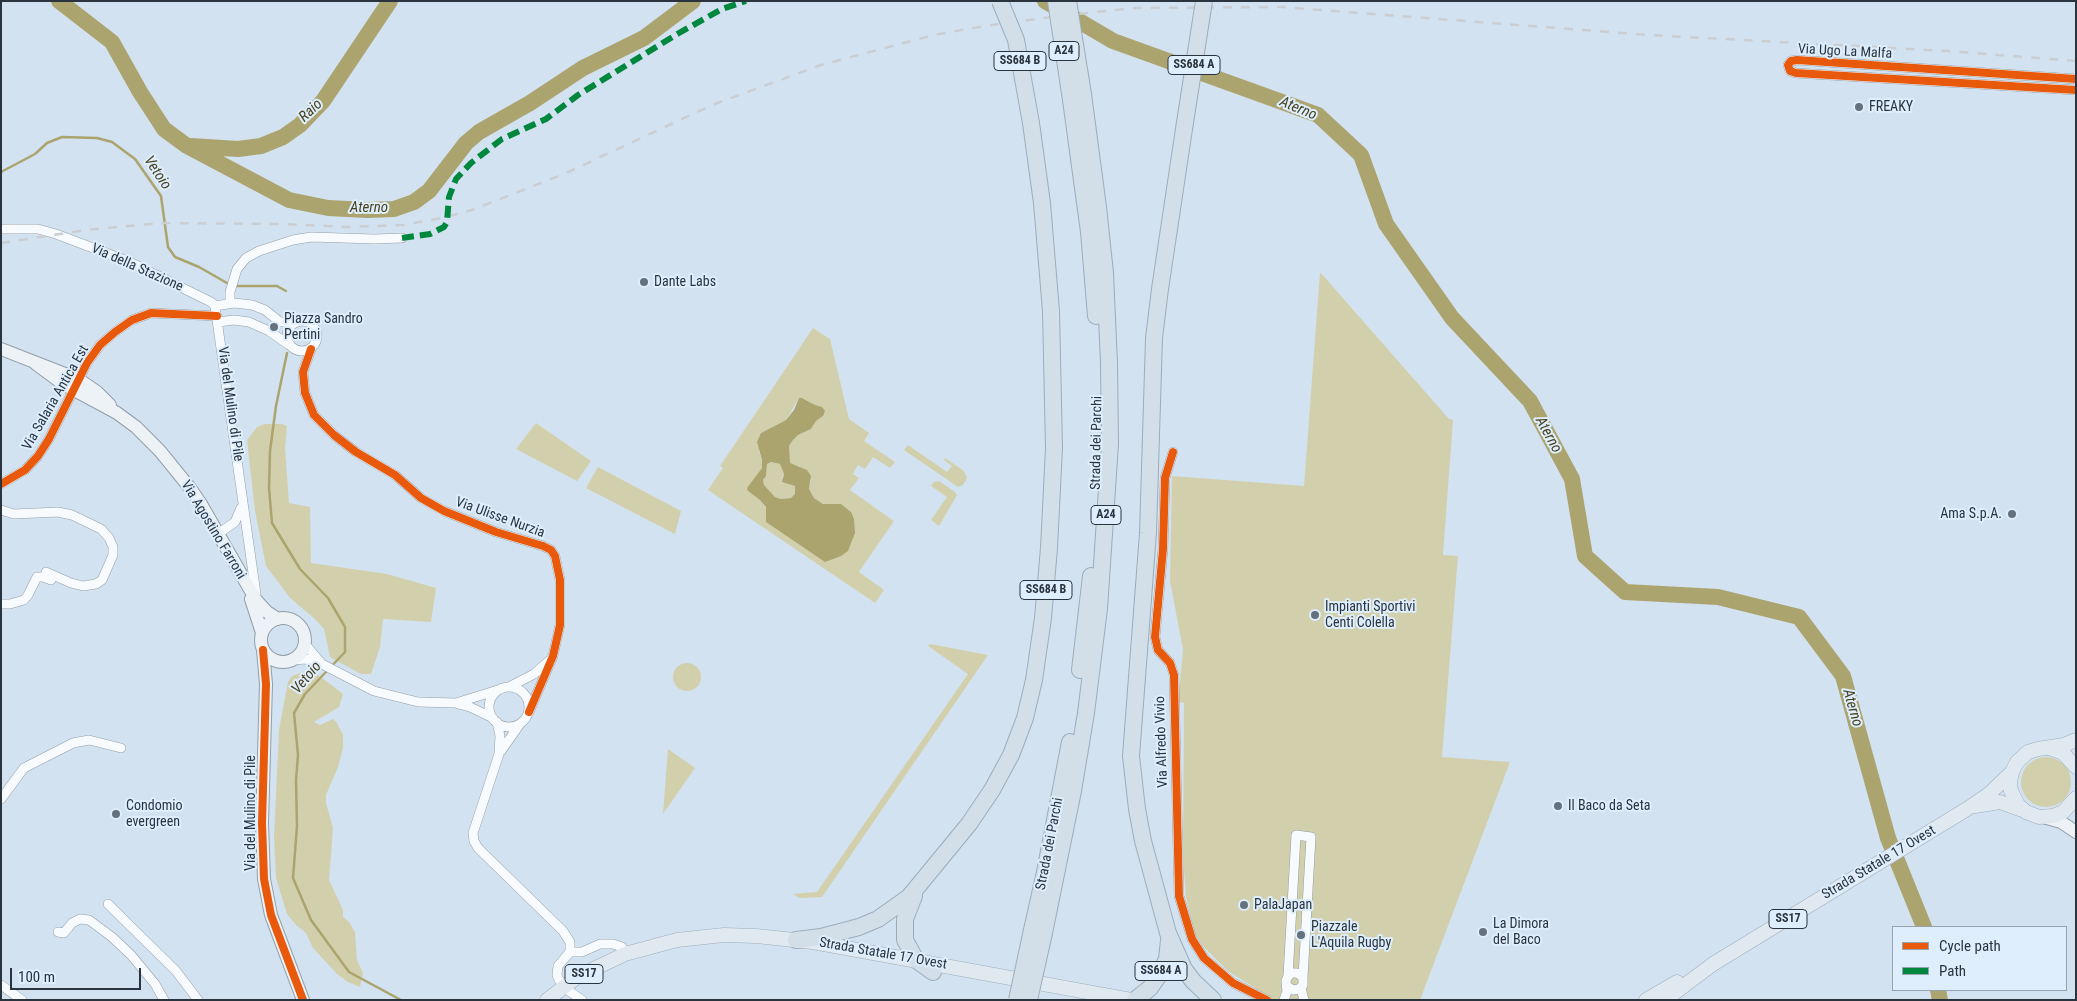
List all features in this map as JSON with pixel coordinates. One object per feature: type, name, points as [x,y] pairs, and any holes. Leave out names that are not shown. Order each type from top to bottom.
[{"type":"highway","name":"SS684 B","points":[[933,972],[917,960],[907,943],[904,926],[910,902],[919,887],[973,818],[1008,763],[1018,742],[1029,706],[1040,643],[1052,501],[1053,339],[1046,235],[1031,123],[1016,40],[1000,1]]},
{"type":"highway","name":"Strada dei Parchi","points":[[1017,1000],[1038,932],[1073,791],[1086,713],[1099,609],[1109,454],[1109,364],[1104,272],[1097,198],[1056,1]]},
{"type":"highway","name":"Strada dei Parchi","points":[[1068,1],[1077,97]]},
{"type":"highway","name":"SS684 A","points":[[1204,1],[1161,280],[1154,338],[1148,533],[1131,746],[1132,779],[1143,841],[1168,933],[1184,969],[1212,1000]]},
{"type":"highway","name":"SS684 B","points":[[796,940],[821,937],[865,925],[901,904],[919,887]]},
{"type":"highway","name":"Strada dei Parchi","points":[[1029,1000],[1038,932]]},
{"type":"highway","name":"SS684 A","points":[[1133,1000],[1150,988],[1160,975],[1168,954],[1168,933]]},
{"type":"main road","name":"SS17","points":[[2012,772],[2017,762],[2033,750],[2064,745],[2076,740]]},
{"type":"main road","points":[[2048,748],[2063,753],[2076,767]]},
{"type":"main road","points":[[2012,772],[2010,782],[2013,796],[2018,805],[2026,812]]},
{"type":"main road","name":"Strada Statale 17 Ovest","points":[[1665,1000],[1714,964],[1968,809],[1989,794],[2012,772]]},
{"type":"main road","points":[[2043,817],[2063,812],[2076,798]]},
{"type":"main road","name":"Strada Statale 17 Ovest","points":[[1968,809],[1986,803],[2000,802],[2026,812]]},
{"type":"main road","name":"SS17","points":[[2026,812],[2043,817]]},
{"type":"main road","name":"Strada Statale 17 Ovest","points":[[547,1000],[594,968],[630,952],[677,940],[717,935],[749,935],[796,940],[917,960],[1133,1000]]},
{"type":"main road","name":"Strada Statale 17 Ovest","points":[[630,952],[706,942],[764,942],[1084,1000]]},
{"type":"main road","name":"Strada Statale 17 Ovest","points":[[1646,1000],[1684,978],[1714,964]]},
{"type":"street","name":"Via Ugo La Malfa","points":[[2076,79],[1797,60],[1791,60],[1788,65],[1790,71],[1796,73],[2076,90]]},
{"type":"street","name":"Via della Stazione","points":[[1,230],[38,229],[130,262],[211,302],[217,315]]},
{"type":"street","points":[[217,315],[230,303],[232,285],[238,266],[248,256],[293,240],[324,236],[374,240],[402,238]]},
{"type":"street","points":[[217,315],[261,327],[299,352],[311,349],[317,340],[316,330],[307,322],[280,322],[255,306],[230,303]]},
{"type":"street","name":"Via Salaria Antica Est","points":[[1,484],[25,470],[38,456],[49,439],[76,384],[100,345],[119,329],[141,316],[161,312],[217,315]]},
{"type":"street","points":[[261,327],[271,326],[273,322],[270,314]]},
{"type":"street","name":"Via del Mulino di Pile","points":[[217,315],[251,568],[259,604]]},
{"type":"street","points":[[290,346],[287,332],[291,325],[297,322]]},
{"type":"street","name":"Via Agostino Farroni","points":[[1,349],[76,384],[136,427],[173,466],[190,488],[259,604]]},
{"type":"street","name":"Via Ulisse Nurzia","points":[[311,349],[303,372],[305,392],[314,415],[334,435],[356,452],[395,475],[421,498],[444,511],[496,532],[544,546],[551,550],[558,566],[562,605],[560,625],[553,656],[529,712]]},
{"type":"street","name":"Via Alfredo Vivio","points":[[1173,452],[1165,478],[1163,549],[1155,636],[1158,650],[1170,663],[1174,675],[1179,896],[1192,939],[1204,958],[1233,983],[1267,1000]]},
{"type":"street","points":[[218,533],[235,522],[242,503]]},
{"type":"street","points":[[1,510],[14,514],[58,512],[72,515],[101,529],[109,538],[113,547],[113,555],[102,580],[96,584],[83,586],[46,572]]},
{"type":"street","points":[[1,604],[10,604],[24,600],[36,579],[40,576],[69,588]]},
{"type":"street","name":"Via Agostino Farroni","points":[[246,585],[262,633]]},
{"type":"street","points":[[259,604],[278,619],[292,620],[303,629],[300,655]]},
{"type":"street","points":[[278,619],[265,627],[262,633],[263,650],[266,655],[276,662],[300,655],[322,664],[374,691],[397,698],[427,703],[456,703],[470,707],[508,727],[520,724]]},
{"type":"street","name":"Via del Mulino di Pile","points":[[263,650],[266,684],[262,823],[264,879],[273,922],[303,1000]]},
{"type":"street","points":[[266,684],[274,670],[300,655]]},
{"type":"street","points":[[456,703],[509,687],[534,674],[553,656]]},
{"type":"street","points":[[499,754],[524,721],[530,706],[525,694],[509,687]]},
{"type":"street","points":[[498,690],[490,700],[490,712],[495,720],[500,736],[499,754],[473,833],[474,841],[478,848],[563,931],[570,942],[570,952],[556,970],[559,980],[582,1000]]},
{"type":"street","points":[[1,799],[24,768],[73,743],[90,740],[121,748]]},
{"type":"street","points":[[2043,817],[2061,822],[2076,832]]},
{"type":"street","points":[[1284,1000],[1288,976],[1296,835],[1312,837],[1302,978],[1304,982],[1301,988],[1304,1000]]},
{"type":"street","points":[[108,904],[176,971],[198,1000]]},
{"type":"street","points":[[58,932],[64,933],[72,923],[80,918],[89,920],[132,955],[155,984],[164,1000]]},
{"type":"street","points":[[570,952],[582,952],[600,944],[613,944],[630,952]]},
{"type":"street","points":[[1288,976],[1292,973],[1297,973],[1302,978]]},
{"type":"street","points":[[1,985],[22,1000]]},
{"type":"street","points":[[1287,986],[1293,990],[1301,988]]},
{"type":"shaded area","name":"Impianti Sportivi Centi Colella","points":[[1320,272],[1449,419],[1453,420],[1443,555],[1458,556],[1442,757],[1510,762],[1420,1000],[1274,1000],[1228,971],[1204,947],[1195,934],[1186,897],[1183,854],[1184,703],[1178,702],[1183,650],[1170,581],[1172,476],[1304,486]]},
{"type":"shaded area","points":[[813,328],[830,339],[849,419],[869,433],[864,441],[895,462],[890,468],[873,457],[865,469],[858,465],[853,474],[859,478],[850,490],[894,521],[859,572],[884,590],[875,603],[708,490],[723,468],[720,466]],"holes":[[[799,398],[810,402],[823,416],[816,421],[811,429],[798,435],[793,440],[789,446],[789,459],[793,466],[799,466],[811,480],[809,489],[814,498],[823,504],[827,504],[841,556],[766,522],[766,507],[748,491],[762,468],[759,452],[761,433],[786,420]]]},
{"type":"shaded area","points":[[799,398],[802,398],[822,407],[825,411],[811,429],[798,435],[793,440],[789,446],[790,463],[807,470],[811,476],[809,489],[814,498],[823,504],[841,504],[851,512],[854,519],[855,533],[848,551],[825,562],[766,522],[766,507],[747,488],[762,468],[762,460],[757,442],[761,433],[786,420],[794,410]],"holes":[[[771,462],[780,464],[784,474],[782,482],[795,486],[795,494],[791,498],[781,499],[775,497],[764,485],[763,480],[766,476],[767,464]]]},
{"type":"shaded area","points":[[536,423],[591,461],[577,481],[516,449]]},
{"type":"shaded area","points":[[264,424],[282,424],[287,426],[285,449],[289,503],[310,507],[311,563],[387,574],[436,588],[431,622],[383,619],[380,647],[371,674],[361,674],[330,657],[324,629],[290,598],[266,566],[255,511],[247,440],[257,427]]},
{"type":"shaded area","points":[[908,445],[947,472],[952,466],[944,460],[945,458],[964,471],[967,478],[963,485],[958,487],[904,450]]},
{"type":"shaded area","points":[[771,462],[780,464],[784,474],[782,478],[795,486],[795,494],[791,498],[780,499],[775,497],[764,485],[763,480],[766,476],[767,464]]},
{"type":"shaded area","points":[[598,467],[681,511],[675,534],[586,488]]},
{"type":"shaded area","points":[[939,481],[957,495],[939,526],[931,520],[947,497],[931,486],[934,482]]},
{"type":"shaded area","points":[[930,644],[988,655],[822,897],[800,898],[793,894],[817,892],[968,674],[928,646]]},
{"type":"shaded area","points":[[687,663],[697,667],[701,677],[697,687],[687,691],[677,687],[673,677],[677,667]]},
{"type":"shaded area","points":[[305,671],[317,674],[343,694],[339,707],[314,722],[320,725],[333,719],[343,735],[343,748],[338,767],[326,795],[326,803],[333,828],[329,880],[343,910],[343,917],[349,922],[355,932],[357,960],[363,973],[360,987],[348,982],[337,974],[313,948],[306,933],[287,914],[276,878],[274,837],[279,730],[288,682],[292,676]]},
{"type":"shaded area","points":[[668,749],[695,768],[663,814]]},
{"type":"shaded area","points":[[2041,757],[2051,757],[2064,764],[2071,777],[2071,787],[2064,800],[2051,807],[2041,807],[2032,803],[2025,796],[2021,787],[2021,777],[2025,768],[2032,761]]},
{"type":"waterway","name":"Aterno","points":[[59,1],[112,42],[140,92],[164,129],[187,146],[289,200],[328,208],[368,210],[394,209],[414,202],[429,191],[466,143],[479,132],[530,103],[583,68],[644,38],[693,1]]},
{"type":"waterway","name":"Raio","points":[[191,146],[238,149],[261,146],[283,137],[300,125],[323,101],[390,1]]},
{"type":"waterway","name":"Aterno","points":[[1045,1],[1113,41],[1318,115],[1361,155],[1386,224],[1452,318],[1530,401],[1572,479],[1585,556],[1625,592],[1718,597],[1799,617],[1843,676],[1888,838],[1924,926]]},
{"type":"waterway","name":"Vetoio","points":[[1,172],[35,154],[47,143],[62,137],[97,138],[112,142],[135,159],[161,196],[168,247],[175,257],[236,286],[277,286],[286,291]]},
{"type":"waterway","name":"Vetoio","points":[[287,353],[276,406],[270,451],[269,488],[272,523],[300,569],[328,598],[345,627],[345,652],[305,694],[294,713],[298,755],[296,780],[297,826],[293,878],[311,920],[349,972],[401,1000]]},
{"type":"waterway","name":"Aterno","points":[[1938,991],[1940,1000]]},
{"type":"railway","points":[[1,243],[86,230],[160,223],[282,224],[349,227],[403,225],[442,218],[472,210],[564,174],[712,105],[821,65],[934,35],[1059,16],[1135,8],[1281,7],[1649,35],[1948,51],[2076,61]]},
{"type":"marked path","points":[[402,238],[430,234],[444,227],[447,222],[449,197],[456,179],[471,163],[502,139],[546,119],[578,95],[679,33],[722,9],[746,1]]},
{"type":"cycle path","points":[[2076,79],[1797,60],[1791,61],[1788,65],[1790,71],[1796,73],[2076,90]]},
{"type":"cycle path","points":[[1,484],[25,470],[38,456],[49,439],[87,363],[100,345],[115,332],[132,320],[151,313],[217,316]]},
{"type":"cycle path","points":[[311,349],[303,372],[305,393],[314,415],[334,435],[356,452],[395,475],[421,498],[444,511],[496,532],[543,546],[551,550],[555,556],[560,580],[560,625],[553,656],[529,712]]},
{"type":"cycle path","points":[[1173,452],[1165,478],[1163,549],[1155,637],[1158,650],[1170,663],[1174,675],[1179,896],[1192,939],[1204,958],[1233,983],[1267,1000]]},
{"type":"cycle path","points":[[263,650],[266,684],[262,823],[264,879],[271,915],[303,1000]]},
{"type":"place","name":"FREAKY","points":[[1859,107]]},
{"type":"place","name":"Dante Labs","points":[[644,282]]},
{"type":"place","name":"Piazza Sandro Pertini","points":[[274,327]]},
{"type":"place","name":"Ama S.p.A.","points":[[2012,514]]},
{"type":"place","name":"Impianti Sportivi Centi Colella","points":[[1315,615]]},
{"type":"place","name":"Il Baco da Seta","points":[[1558,806]]},
{"type":"place","name":"Condomio evergreen","points":[[116,814]]},
{"type":"place","name":"PalaJapan","points":[[1244,905]]},
{"type":"place","name":"La Dimora del Baco","points":[[1483,932]]},
{"type":"place","name":"Piazzale L'Aquila Rugby","points":[[1301,935]]}]
